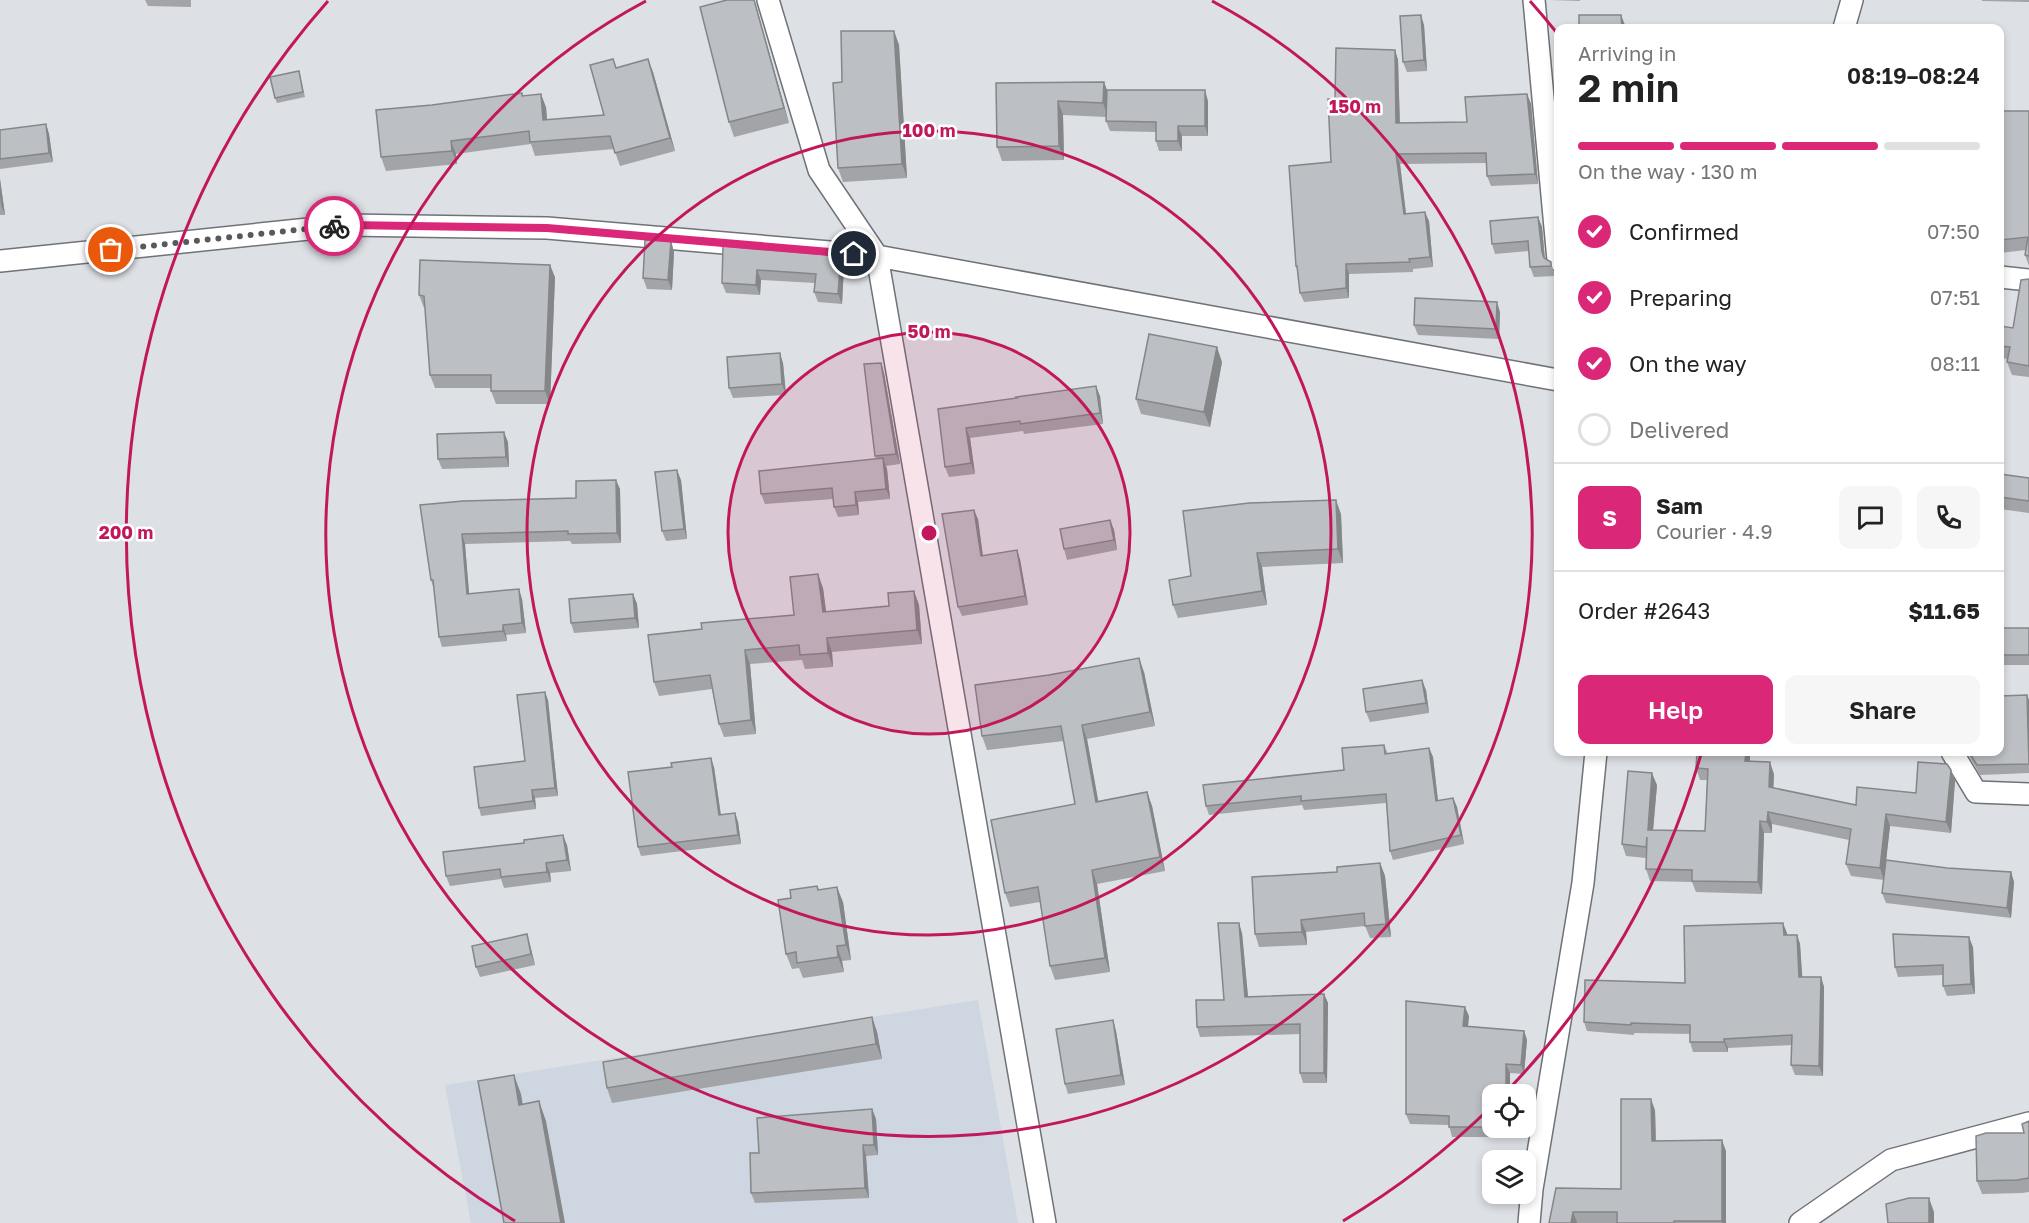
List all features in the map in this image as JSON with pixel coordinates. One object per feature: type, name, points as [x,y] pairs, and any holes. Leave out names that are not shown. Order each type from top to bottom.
[{"type":"street","points":[[768,0],[819,170],[878,256],[1045,1223]]},
{"type":"street","points":[[1534,0],[1554,217]]},
{"type":"street","points":[[1845,24],[1852,0]]},
{"type":"street","points":[[0,261],[347,225],[547,228],[878,256],[1554,379]]},
{"type":"street","points":[[2004,277],[2029,280]]},
{"type":"street","points":[[1529,1223],[1532,1189],[1583,883],[1596,756]]},
{"type":"street","points":[[1954,756],[1976,792],[2029,794]]},
{"type":"street","points":[[1800,1223],[1891,1160],[2029,1123]]},
{"type":"shaded area","points":[[978,1000],[1018,1223],[471,1223],[445,1085]]},
{"type":"building","points":[[727,0],[754,0],[784,108],[729,122],[700,7]]},
{"type":"building","points":[[1421,15],[1424,60],[1403,62],[1400,16]]},
{"type":"building","points":[[1579,15],[1621,15],[1622,24],[1579,24]]},
{"type":"building","points":[[841,31],[894,31],[902,164],[838,168],[833,83],[842,82]]},
{"type":"building","points":[[1336,48],[1395,50],[1396,123],[1467,122],[1465,97],[1527,94],[1535,174],[1487,176],[1486,153],[1396,154],[1404,214],[1425,212],[1430,257],[1409,259],[1410,262],[1346,264],[1346,288],[1300,293],[1289,166],[1331,162],[1328,99],[1335,99]]},
{"type":"building","points":[[613,59],[616,68],[648,59],[670,138],[615,153],[610,136],[530,142],[529,131],[451,141],[452,151],[381,157],[376,110],[522,93],[522,96],[541,94],[543,120],[604,115],[590,65]]},
{"type":"building","points":[[299,71],[303,92],[275,98],[270,77]]},
{"type":"building","points":[[1104,82],[1103,103],[1058,101],[1059,146],[997,147],[996,83]]},
{"type":"building","points":[[1107,90],[1205,90],[1205,126],[1178,126],[1178,141],[1156,141],[1156,122],[1106,121]]},
{"type":"building","points":[[2004,111],[2029,111],[2029,256],[2025,255],[2028,237],[2004,240]]},
{"type":"building","points":[[46,124],[49,153],[0,159],[0,130]]},
{"type":"building","points":[[1538,217],[1542,252],[1544,258],[1551,262],[1551,266],[1530,267],[1528,241],[1492,244],[1490,221]]},
{"type":"building","points":[[645,240],[671,241],[668,280],[643,278]]},
{"type":"building","points":[[723,246],[841,256],[838,294],[814,292],[816,274],[757,270],[756,285],[722,283]]},
{"type":"building","points":[[420,260],[550,265],[545,391],[491,391],[491,375],[430,375],[424,296],[419,295]]},
{"type":"building","points":[[2029,279],[2029,366],[2007,362],[2010,347],[2004,346],[2004,327],[2013,328],[2021,280]]},
{"type":"building","points":[[1415,298],[1497,302],[1496,329],[1414,325]]},
{"type":"building","points":[[1149,334],[1217,347],[1204,412],[1136,399]]},
{"type":"building","points":[[780,353],[782,384],[729,388],[727,357]]},
{"type":"building","points":[[881,363],[896,454],[875,456],[864,364]]},
{"type":"building","points":[[1096,386],[1100,413],[1020,424],[1020,421],[966,428],[971,463],[945,467],[938,409]]},
{"type":"building","points":[[504,432],[506,457],[438,459],[437,434]]},
{"type":"building","points":[[883,458],[886,489],[855,492],[856,505],[834,507],[832,488],[761,494],[759,471]]},
{"type":"building","points":[[677,470],[684,529],[662,531],[655,472]]},
{"type":"building","points":[[2004,475],[2029,478],[2029,501],[2004,498]]},
{"type":"building","points":[[616,480],[617,533],[568,534],[568,531],[462,534],[467,594],[519,589],[522,623],[503,625],[503,631],[439,637],[433,580],[431,580],[420,505],[463,501],[576,498],[576,481]]},
{"type":"building","points":[[1336,500],[1338,549],[1257,553],[1262,591],[1173,605],[1169,580],[1191,576],[1183,511],[1249,503]]},
{"type":"building","points":[[974,510],[981,556],[1017,550],[1025,596],[958,607],[942,514]]},
{"type":"building","points":[[1110,520],[1114,540],[1064,549],[1060,529]]},
{"type":"building","points":[[818,574],[823,612],[889,606],[888,593],[914,591],[917,630],[827,638],[828,653],[800,655],[799,645],[745,650],[751,720],[719,724],[710,675],[654,682],[648,635],[702,629],[701,623],[794,615],[790,577]]},
{"type":"building","points":[[633,594],[635,618],[571,623],[569,599]]},
{"type":"building","points":[[2004,628],[2029,628],[2029,655],[2004,655]]},
{"type":"building","points":[[1139,658],[1150,712],[1082,725],[1096,802],[1147,792],[1160,857],[1092,870],[1105,958],[1050,966],[1038,887],[1005,893],[991,820],[1075,804],[1061,726],[982,736],[975,685],[1049,675]]},
{"type":"building","points":[[1422,680],[1426,703],[1366,712],[1363,689]]},
{"type":"building","points":[[545,692],[555,788],[532,790],[533,801],[479,808],[474,767],[525,761],[517,695]]},
{"type":"building","points":[[2027,695],[2029,764],[1977,765],[1971,756],[2004,756],[2004,696]]},
{"type":"building","points":[[1384,745],[1385,754],[1429,748],[1436,801],[1453,798],[1461,835],[1390,851],[1386,794],[1301,801],[1301,796],[1206,806],[1203,785],[1344,770],[1342,748]]},
{"type":"building","points":[[1697,756],[1746,756],[1745,761],[1770,762],[1769,787],[1856,805],[1857,787],[1916,793],[1918,762],[1947,764],[1951,770],[1946,822],[1886,814],[1880,868],[1846,864],[1851,829],[1768,812],[1767,822],[1760,821],[1758,882],[1692,881],[1692,870],[1646,869],[1647,837],[1646,847],[1622,844],[1628,771],[1652,773],[1648,830],[1705,831],[1708,769],[1696,768]]},
{"type":"building","points":[[711,758],[719,815],[735,813],[738,835],[638,847],[628,772],[672,767],[671,763]]},
{"type":"building","points":[[563,835],[567,860],[546,863],[547,872],[501,877],[500,869],[446,876],[443,852],[524,843],[524,840]]},
{"type":"building","points":[[1886,860],[1947,868],[2011,872],[2007,908],[1882,893]]},
{"type":"building","points":[[1380,863],[1386,924],[1365,926],[1364,913],[1301,920],[1302,932],[1255,934],[1252,877],[1337,872],[1337,867]]},
{"type":"building","points":[[817,886],[818,890],[837,887],[846,945],[837,946],[838,957],[797,963],[796,952],[786,954],[778,900],[791,898],[790,890]]},
{"type":"building","points":[[1218,923],[1239,923],[1245,997],[1324,994],[1324,1073],[1300,1073],[1300,1024],[1197,1027],[1196,1000],[1224,1000]]},
{"type":"building","points":[[1783,923],[1784,935],[1797,935],[1799,977],[1821,977],[1819,1066],[1791,1065],[1792,1035],[1724,1039],[1724,1042],[1690,1042],[1690,1025],[1584,1022],[1585,980],[1685,983],[1684,926]]},
{"type":"building","points":[[527,934],[531,954],[476,967],[472,946]]},
{"type":"building","points":[[1893,934],[1969,937],[1971,984],[1943,986],[1943,965],[1895,967]]},
{"type":"building","points":[[1406,1001],[1465,1007],[1463,1026],[1524,1031],[1521,1065],[1506,1064],[1506,1084],[1482,1084],[1482,1127],[1449,1127],[1449,1116],[1406,1114]]},
{"type":"building","points":[[872,1017],[876,1044],[607,1088],[603,1062]]},
{"type":"building","points":[[1113,1020],[1121,1075],[1065,1084],[1056,1029]]},
{"type":"building","points":[[514,1075],[519,1105],[539,1101],[561,1223],[504,1223],[478,1081]]},
{"type":"building","points":[[1621,1099],[1651,1099],[1652,1141],[1722,1140],[1722,1221],[1617,1223],[1617,1212],[1573,1212],[1571,1223],[1549,1223],[1556,1188],[1621,1189]]},
{"type":"building","points":[[872,1109],[874,1145],[863,1145],[865,1188],[751,1193],[750,1153],[759,1153],[757,1118]]},
{"type":"building","points":[[2029,1121],[2029,1178],[1977,1181],[1976,1136],[1986,1133],[2024,1133],[2022,1124]]},
{"type":"building","points":[[1909,1198],[1929,1198],[1929,1223],[1888,1223],[1886,1204]]},
{"type":"way so far","points":[[111,250],[334,226]]},
{"type":"route","points":[[334,226],[547,228],[854,254]]}]
